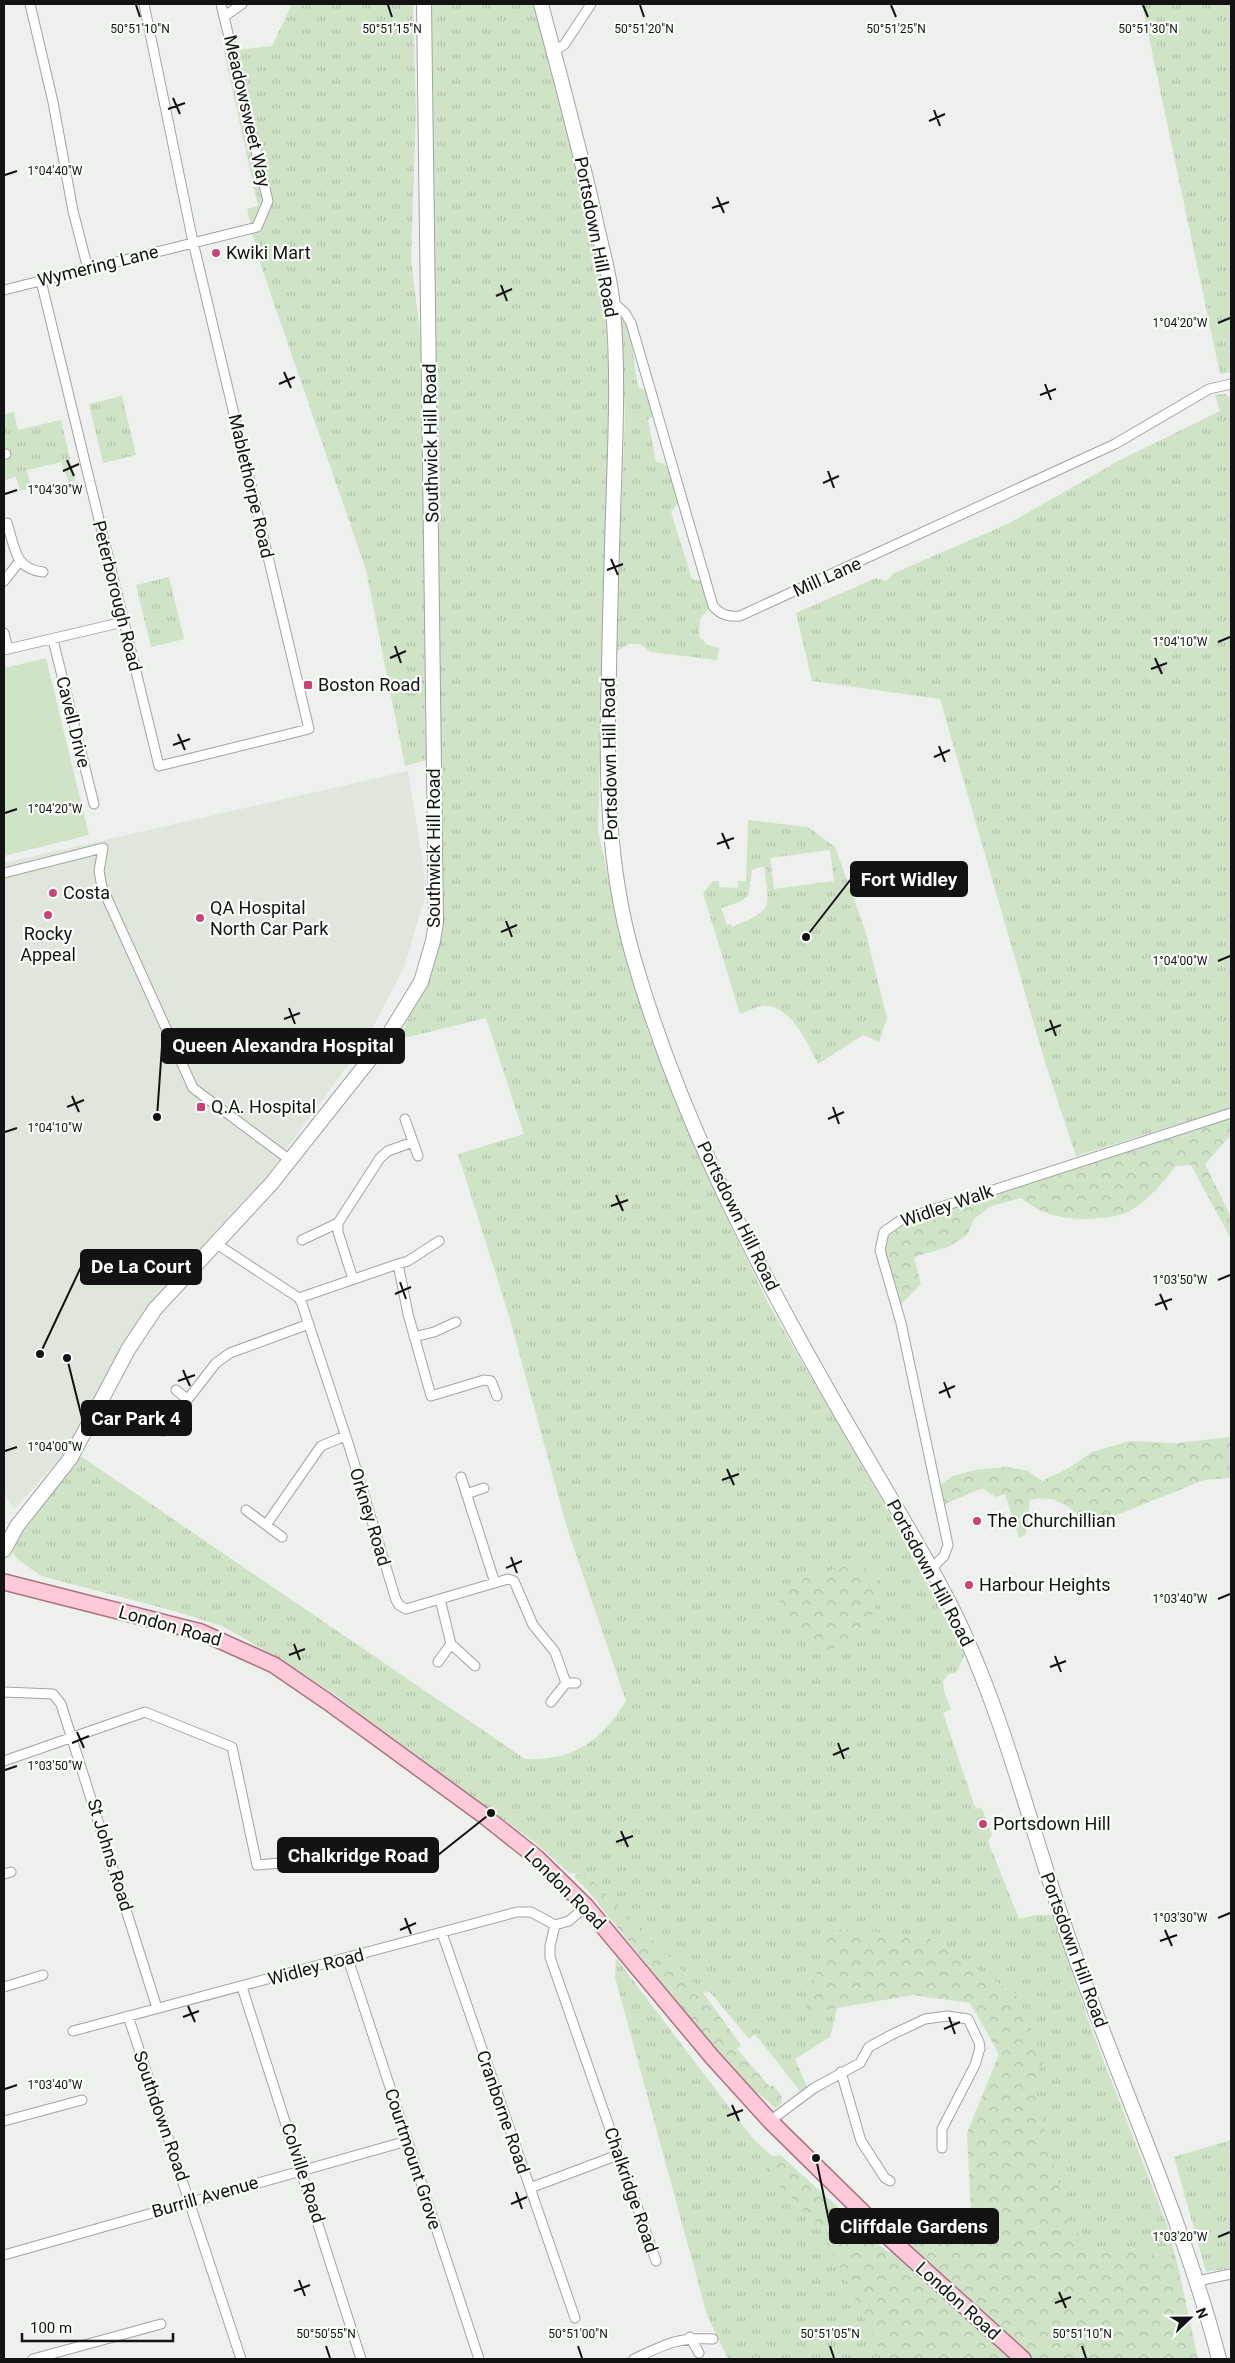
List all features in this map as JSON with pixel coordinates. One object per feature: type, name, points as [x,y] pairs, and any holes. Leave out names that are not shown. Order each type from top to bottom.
[{"type":"main road","name":"Southwick Hill Road","points":[[4,1550],[18,1526],[70,1459],[129,1348],[154,1309],[290,1160],[391,1031],[421,982],[433,941],[436,922],[424,4]]},
{"type":"main road","name":"Portsdown Hill Road","points":[[541,4],[588,184],[613,302],[616,419],[607,783],[610,834],[618,894],[633,956],[672,1070],[701,1141],[751,1249],[820,1376],[931,1569],[951,1606],[980,1671],[1018,1778],[1056,1903],[1078,1965],[1197,2281],[1219,2359]]},
{"type":"main road","name":"London Road","points":[[4,1582],[200,1632],[274,1665],[483,1815],[536,1857],[586,1906],[712,2057],[770,2121],[886,2235],[1022,2358]]},
{"type":"street","points":[[30,4],[53,102],[73,211],[88,269]]},
{"type":"street","name":"Mablethorpe Road","points":[[144,4],[193,242],[309,730],[159,766]]},
{"type":"street","name":"Meadowsweet Way","points":[[193,242],[257,227],[268,201],[221,4]]},
{"type":"street","name":"Meadowsweet Way","points":[[225,16],[242,4]]},
{"type":"street","points":[[553,50],[564,45],[591,4]]},
{"type":"street","name":"Wymering Lane","points":[[4,290],[193,242]]},
{"type":"street","name":"Peterborough Road","points":[[41,281],[159,766]]},
{"type":"street","name":"Mill Lane","points":[[613,302],[625,313],[631,323],[713,606],[717,611],[728,616],[740,616],[1115,444],[1209,389],[1231,384]]},
{"type":"street","points":[[7,522],[19,562],[31,571],[44,572]]},
{"type":"street","points":[[4,581],[19,562]]},
{"type":"street","points":[[4,633],[6,650],[123,622]]},
{"type":"street","name":"Cavell Drive","points":[[53,640],[94,804]]},
{"type":"street","points":[[4,873],[102,848],[99,871],[102,887],[194,1088],[290,1160]]},
{"type":"street","name":"Widley Walk","points":[[931,1569],[944,1556],[948,1545],[901,1323],[880,1250],[884,1232],[901,1220],[1231,1113]]},
{"type":"street","points":[[406,1119],[418,1156]]},
{"type":"street","points":[[302,1240],[338,1223],[380,1158],[388,1151],[413,1142]]},
{"type":"street","points":[[338,1223],[338,1232],[353,1279]]},
{"type":"street","points":[[215,1243],[299,1298],[408,1261],[439,1241]]},
{"type":"street","points":[[398,1264],[414,1337],[431,1396],[484,1380],[491,1381],[497,1396]]},
{"type":"street","name":"Orkney Road","points":[[299,1298],[399,1605],[406,1609],[508,1579],[514,1581],[532,1625],[555,1652],[566,1684]]},
{"type":"street","points":[[414,1337],[434,1332],[456,1322]]},
{"type":"street","points":[[164,1431],[216,1363],[230,1353],[309,1324]]},
{"type":"street","points":[[176,1390],[188,1399]]},
{"type":"street","points":[[266,1525],[321,1446],[345,1436]]},
{"type":"street","points":[[461,1477],[495,1583]]},
{"type":"street","points":[[466,1494],[484,1488]]},
{"type":"street","points":[[246,1510],[282,1536]]},
{"type":"street","points":[[440,1599],[451,1644],[475,1666]]},
{"type":"street","points":[[438,1662],[451,1644]]},
{"type":"street","points":[[551,1702],[566,1684],[576,1683]]},
{"type":"street","name":"St Johns Road","points":[[4,1692],[53,1694],[61,1704],[158,2008]]},
{"type":"street","points":[[4,1761],[145,1712],[232,1747],[257,1865],[304,1861],[327,1854]]},
{"type":"street","points":[[555,1925],[569,1921],[586,1906]]},
{"type":"street","name":"Widley Road","points":[[73,2030],[348,1959],[517,1912],[531,1912],[555,1925]]},
{"type":"street","name":"Chalkridge Road","points":[[555,1925],[550,1946],[550,1956],[656,2261]]},
{"type":"street","name":"Cranborne Road","points":[[442,1933],[575,2318]]},
{"type":"street","name":"Courtmount Grove","points":[[348,1959],[479,2359]]},
{"type":"street","points":[[4,1987],[43,1975]]},
{"type":"street","name":"Colville Road","points":[[242,1987],[361,2359]]},
{"type":"street","name":"Southdown Road","points":[[128,2016],[241,2359]]},
{"type":"street","points":[[770,2121],[814,2088],[860,2063],[868,2047],[925,2020],[947,2016],[968,2019],[979,2042],[979,2055],[942,2129],[942,2148]]},
{"type":"street","points":[[841,2072],[861,2141],[885,2178],[890,2181]]},
{"type":"street","points":[[4,2121],[82,2100]]},
{"type":"street","name":"Burrill Avenue","points":[[4,2255],[407,2140]]},
{"type":"street","points":[[530,2188],[618,2155]]},
{"type":"street","points":[[1197,2281],[1231,2274]]},
{"type":"street","points":[[33,2359],[161,2324]]},
{"type":"street","points":[[634,2359],[670,2342],[690,2338],[713,2339]]},
{"type":"street","points":[[690,2338],[699,2353]]},
{"type":"shaded area","points":[[408,771],[427,890],[404,968],[365,1042],[254,1193],[151,1303],[68,1449],[14,1510],[4,1493],[4,863]]},
{"type":"green space","points":[[292,4],[413,4],[416,112],[411,259],[421,340],[426,760],[405,766],[366,570],[257,254],[247,209],[258,206],[224,51],[272,46]]},
{"type":"green space","points":[[430,4],[536,4],[595,243],[605,307],[610,390],[598,830],[616,916],[649,1034],[676,1103],[726,1216],[768,1303],[887,1509],[965,1654],[957,1672],[949,1674],[943,1681],[944,1691],[951,1709],[943,1713],[975,1807],[982,1809],[992,1835],[988,1841],[1019,1919],[1036,1915],[1053,1915],[1089,2023],[1167,2225],[1177,2262],[1129,2247],[1100,2255],[1069,2224],[1032,2085],[1019,1997],[929,1938],[831,1928],[816,2015],[837,2008],[830,2037],[795,2059],[807,2087],[800,2091],[755,2034],[749,2039],[710,1992],[703,1993],[638,1924],[586,1874],[569,1873],[537,1844],[390,1739],[336,1695],[280,1659],[222,1626],[174,1611],[41,1576],[16,1558],[13,1552],[17,1540],[79,1455],[525,1759],[558,1757],[584,1746],[606,1728],[626,1701],[568,1531],[509,1316],[458,1154],[524,1134],[486,1018],[400,1039],[441,938],[439,613]]},
{"type":"green space","points":[[1142,4],[1231,4],[1231,372],[1220,374]]},
{"type":"green space","points":[[624,320],[627,322],[631,339],[637,383],[639,388],[649,394],[655,413],[648,420],[656,462],[662,463],[670,470],[674,481],[678,503],[671,512],[692,579],[704,584],[708,599],[708,609],[700,619],[699,636],[707,645],[719,648],[717,660],[651,652],[640,644],[629,644],[615,652],[625,415],[620,323]]},
{"type":"green space","points":[[1226,394],[1231,399],[1231,1108],[1076,1156],[1045,1062],[940,699],[812,681],[796,613],[876,578],[886,581],[894,573],[1010,523],[1120,460],[1220,411],[1215,395]]},
{"type":"green space","points":[[122,396],[136,455],[103,463],[89,404]]},
{"type":"green space","points":[[14,412],[18,430],[61,420],[75,481],[69,482],[61,462],[27,470],[31,488],[20,491],[16,477],[4,480],[4,415]]},
{"type":"green space","points":[[169,577],[184,639],[151,647],[136,585]]},
{"type":"green space","points":[[46,658],[89,835],[4,856],[4,668]]},
{"type":"green space","points":[[748,820],[808,827],[835,847],[865,930],[887,1018],[879,1042],[863,1035],[818,1064],[797,1026],[781,1011],[772,1007],[762,1006],[740,1014],[703,893],[713,881],[719,881],[719,887],[738,888],[738,881],[746,881]],"holes":[[[830,850],[834,881],[774,889],[770,858]],[[764,867],[767,892],[766,907],[762,912],[745,921],[732,927],[731,924],[727,925],[721,908],[739,902],[748,896],[752,870]]]},
{"type":"green space","points":[[1231,1115],[1231,1135],[1205,1164],[1231,1217],[1231,1239],[1191,1165],[1176,1166],[1143,1202],[1130,1211],[1111,1217],[1087,1219],[1052,1215],[1021,1198],[991,1206],[974,1219],[967,1235],[948,1247],[914,1257],[921,1284],[900,1305],[885,1252],[887,1237],[908,1221]]},
{"type":"green space","points":[[1231,1437],[1231,1478],[1204,1480],[1089,1526],[1063,1504],[1040,1498],[1030,1500],[1026,1534],[1019,1538],[1005,1494],[996,1497],[982,1488],[943,1505],[939,1486],[953,1476],[976,1470],[1007,1467],[1028,1471],[1042,1481],[1069,1468],[1092,1452],[1130,1441],[1176,1443]]},
{"type":"green space","points":[[857,1564],[875,1573],[881,1589],[873,1613],[854,1640],[827,1651],[806,1642],[782,1616],[779,1589],[806,1576]]},
{"type":"green space","points":[[576,1874],[586,1874],[638,1924],[703,1993],[741,2045],[737,2049],[770,2087],[773,2085],[782,2097],[781,2104],[775,2108],[747,2084],[694,2023],[588,1891],[574,1877]]},
{"type":"green space","points":[[831,1928],[929,1938],[1019,1997],[1043,2063],[1033,2085],[1069,2224],[1100,2255],[1129,2247],[1177,2262],[1198,2359],[884,2359],[821,2228],[776,2183],[765,2158],[780,2155],[888,2252],[932,2236],[971,2213],[967,2133],[999,2054],[970,2003],[913,1995],[837,2008],[815,2015],[805,2009]]},
{"type":"green space","points":[[616,1958],[754,2140],[1001,2359],[728,2359],[707,2315],[615,1977]]},
{"type":"green space","points":[[1231,2140],[1231,2268],[1206,2272],[1174,2157]]},
{"type":"place","name":"Kwiki Mart","points":[[216,253]]},
{"type":"place","name":"Boston Road","points":[[308,685]]},
{"type":"place","name":"Costa","points":[[53,893]]},
{"type":"place","name":"Rocky Appeal","points":[[48,915]]},
{"type":"place","name":"QA Hospital North Car Park","points":[[200,918]]},
{"type":"place","name":"Fort Widley","points":[[806,937]]},
{"type":"place","name":"Q.A. Hospital","points":[[201,1107]]},
{"type":"place","name":"Queen Alexandra Hospital","points":[[157,1117]]},
{"type":"place","name":"De La Court","points":[[40,1354]]},
{"type":"place","name":"Car Park 4","points":[[67,1358]]},
{"type":"place","name":"The Churchillian","points":[[977,1521]]},
{"type":"place","name":"Harbour Heights","points":[[969,1585]]},
{"type":"place","name":"Chalkridge Road","points":[[491,1813]]},
{"type":"place","name":"Portsdown Hill","points":[[983,1824]]},
{"type":"place","name":"Cliffdale Gardens","points":[[816,2158]]}]
